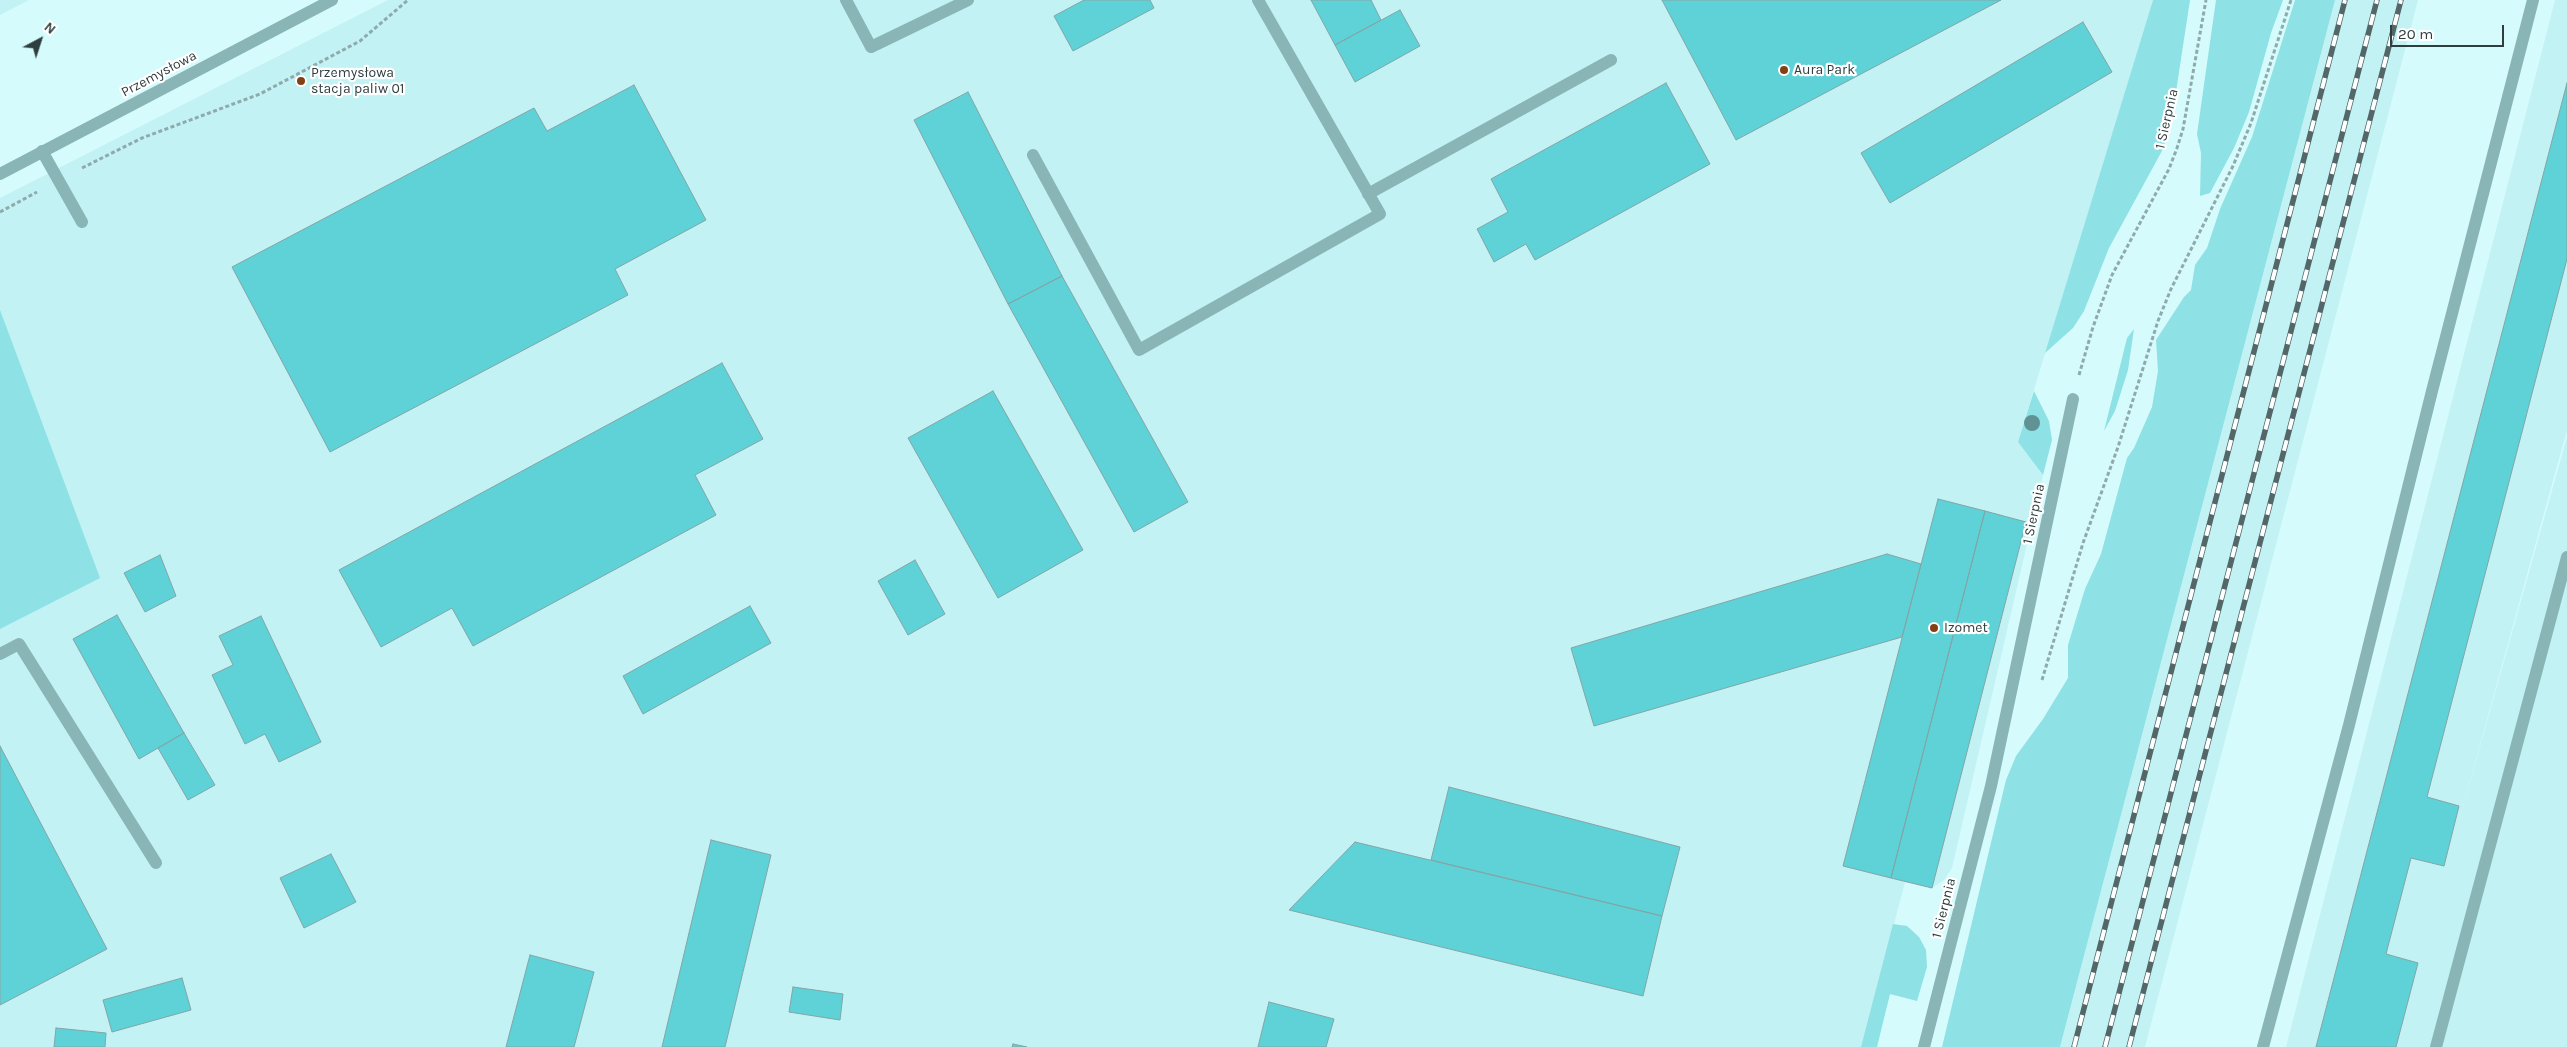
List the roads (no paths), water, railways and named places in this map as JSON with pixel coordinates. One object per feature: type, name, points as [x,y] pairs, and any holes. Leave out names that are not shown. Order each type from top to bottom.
[{"type":"street","name":"Przemysłowa","points":[[0,174],[332,0]]},
{"type":"street","points":[[846,0],[871,47],[968,0]]},
{"type":"street","points":[[1033,155],[1139,350],[1380,214],[1258,0]]},
{"type":"street","points":[[2263,1047],[2348,725],[2533,0]]},
{"type":"street","points":[[1368,194],[1611,60]]},
{"type":"street","points":[[42,151],[82,222]]},
{"type":"street","name":"1 Sierpnia","points":[[1924,1047],[1993,777],[2073,399]]},
{"type":"street","points":[[2436,1047],[2567,556]]},
{"type":"street","points":[[0,654],[20,644],[156,863]]},
{"type":"railway","points":[[2074,1047],[2345,0]]},
{"type":"railway","points":[[2105,1047],[2377,0]]},
{"type":"railway","points":[[2129,1047],[2401,0]]},
{"type":"place","name":"Aura Park","points":[[1784,70]]},
{"type":"place","name":"Przemysłowa stacja paliw 01","points":[[301,81]]},
{"type":"place","name":"Izomet","points":[[1934,628]]}]
